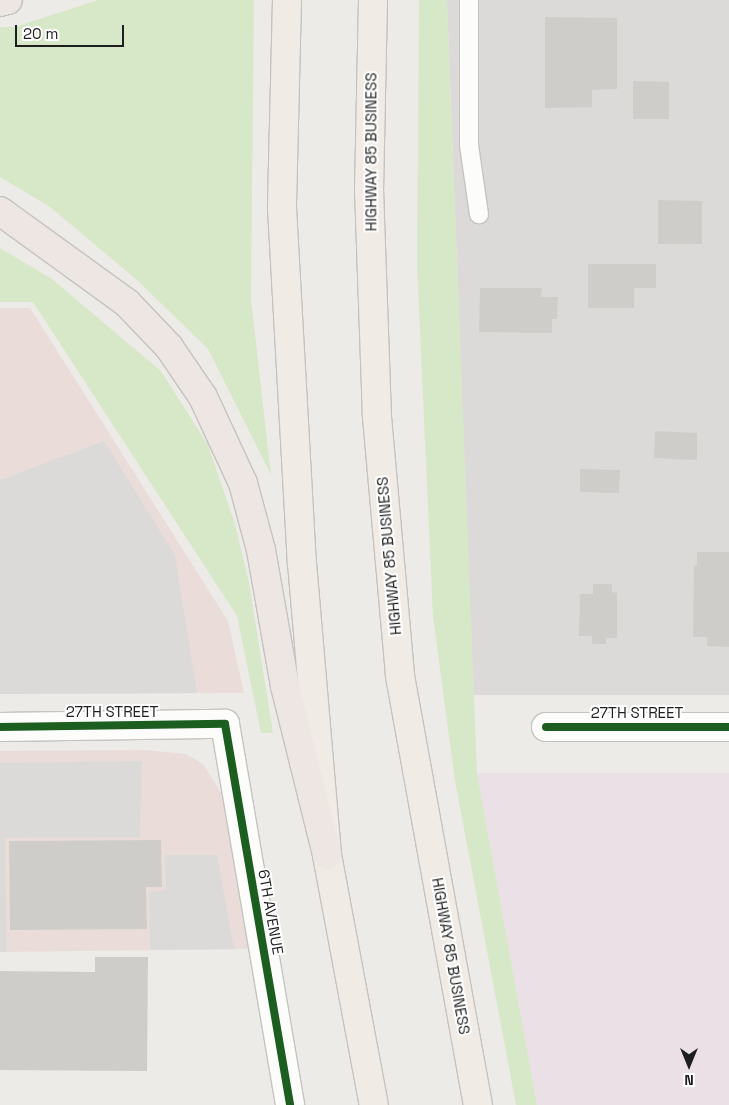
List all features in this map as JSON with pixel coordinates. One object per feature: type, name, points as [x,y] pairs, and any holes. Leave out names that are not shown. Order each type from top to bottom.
[{"type":"highway","points":[[0,2],[8,0]]},
{"type":"highway","points":[[0,211],[127,304],[169,348],[203,397],[243,483],[261,550],[286,686],[328,855]]},
{"type":"main road","points":[[287,0],[282,208],[302,563],[328,855],[374,1105]]},
{"type":"main road","name":"HIGHWAY 85 BUSINESS","points":[[374,0],[369,189],[377,417],[400,676],[478,1105]]},
{"type":"street","name":"27TH STREET","points":[[0,727],[225,724]]},
{"type":"street","name":"6TH AVENUE","points":[[225,724],[290,1105]]},
{"type":"street","name":"27TH STREET","points":[[546,727],[729,727]]},
{"type":"lane","points":[[469,0],[469,146],[479,214]]},
{"type":"shaded area","points":[[447,0],[729,0],[729,695],[473,695]]},
{"type":"shaded area","points":[[0,308],[30,308],[228,621],[244,693],[0,694]]},
{"type":"shaded area","points":[[104,441],[175,555],[197,693],[0,694],[0,480]]},
{"type":"shaded area","points":[[146,750],[186,754],[203,764],[222,794],[251,949],[0,952],[0,751]]},
{"type":"shaded area","points":[[142,761],[140,837],[5,838],[7,952],[0,952],[0,763]]},
{"type":"shaded area","points":[[477,773],[729,773],[729,1105],[537,1105]]},
{"type":"shaded area","points":[[165,855],[217,855],[234,949],[150,950],[149,892],[166,890]]},
{"type":"green space","points":[[98,0],[254,0],[251,299],[271,475],[208,349],[137,280],[50,207],[0,177],[0,27],[15,27]]},
{"type":"green space","points":[[419,0],[447,0],[477,773],[537,1105],[516,1105],[455,781],[433,617],[417,266]]},
{"type":"green space","points":[[0,248],[52,279],[161,371],[208,445],[235,524],[249,583],[273,733],[261,733],[237,616],[33,302],[0,302]]},
{"type":"building","points":[[545,17],[617,18],[617,89],[592,90],[592,107],[545,108]]},
{"type":"building","points":[[633,81],[669,82],[669,119],[633,119]]},
{"type":"building","points":[[658,200],[702,201],[702,244],[658,244]]},
{"type":"building","points":[[588,264],[656,264],[656,288],[634,288],[634,308],[588,308]]},
{"type":"building","points":[[480,288],[542,288],[541,297],[558,297],[557,319],[552,319],[552,333],[479,332]]},
{"type":"building","points":[[655,431],[697,433],[697,460],[654,458]]},
{"type":"building","points":[[580,469],[620,470],[619,493],[580,492]]},
{"type":"building","points":[[697,552],[729,552],[729,647],[707,646],[707,637],[693,637],[694,565],[697,566]]},
{"type":"building","points":[[593,584],[612,584],[612,592],[617,593],[617,638],[606,638],[606,644],[592,644],[592,636],[579,636],[580,594],[593,594]]},
{"type":"building","points":[[161,840],[162,887],[146,887],[147,929],[10,930],[9,841]]},
{"type":"building","points":[[95,957],[148,957],[147,1071],[0,1070],[0,971],[95,972]]},
{"type":"cycle path","points":[[0,727],[225,724],[290,1105]]},
{"type":"cycle path","points":[[546,727],[729,727]]}]
